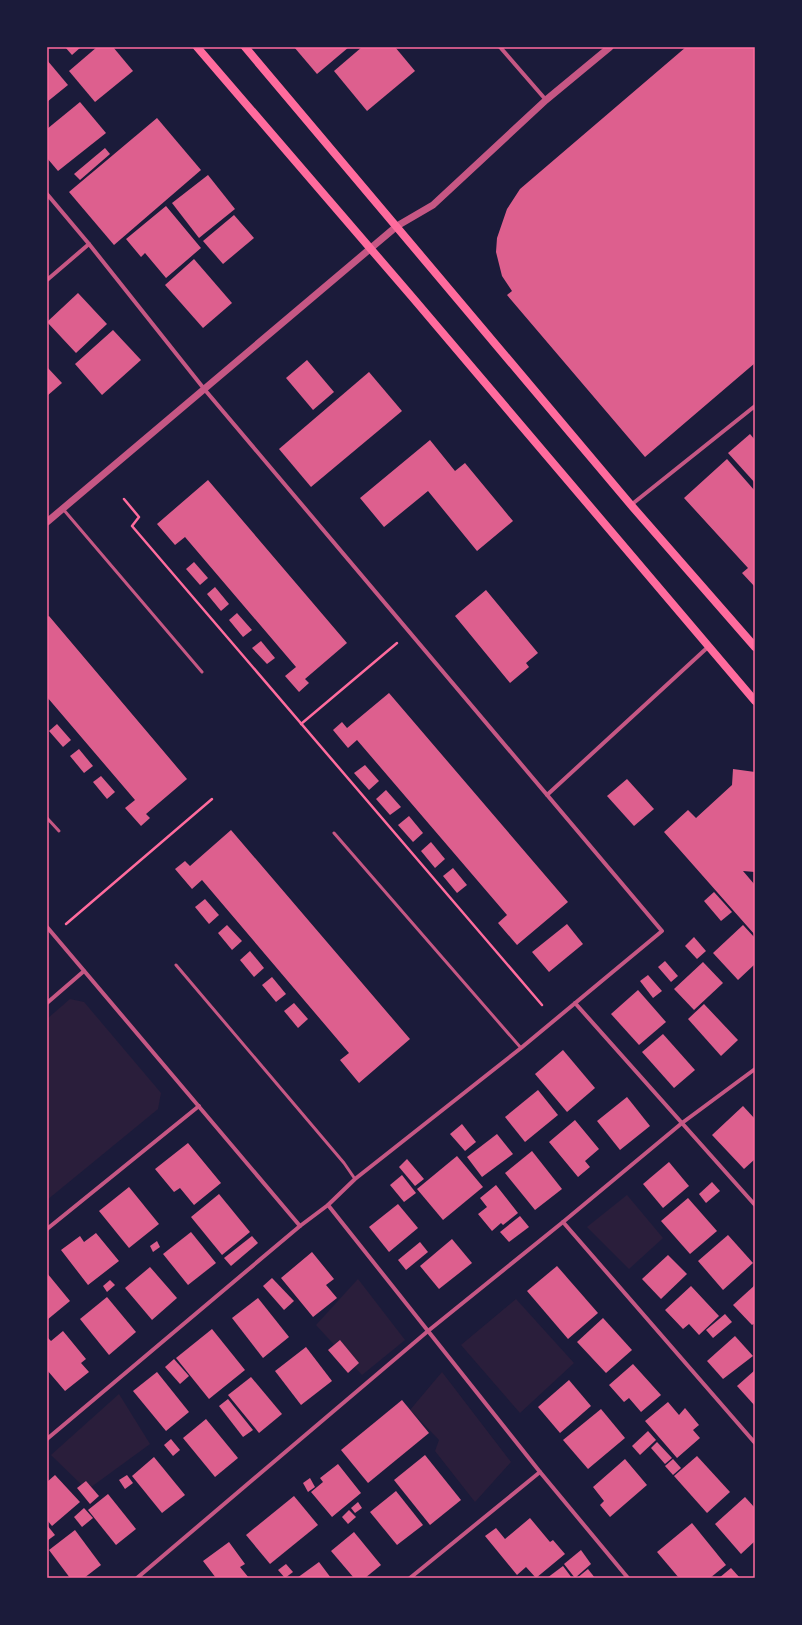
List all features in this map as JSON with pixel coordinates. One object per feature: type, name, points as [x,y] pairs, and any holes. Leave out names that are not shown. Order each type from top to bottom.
[{"type":"main road","points":[[197,47],[755,701]]},
{"type":"main road","points":[[245,47],[631,505],[755,647]]},
{"type":"street","points":[[500,47],[546,100]]},
{"type":"street","points":[[47,522],[205,390],[397,226],[433,205],[546,100],[610,47]]},
{"type":"street","points":[[47,194],[89,244],[205,390],[662,931],[522,1048],[355,1179],[328,1205],[300,1226],[47,1439]]},
{"type":"street","points":[[47,280],[89,244]]},
{"type":"street","points":[[631,505],[755,406]]},
{"type":"street","points":[[547,795],[708,647]]},
{"type":"street","points":[[47,927],[300,1226]]},
{"type":"street","points":[[47,1003],[84,971]]},
{"type":"street","points":[[575,1003],[755,1205]]},
{"type":"street","points":[[137,1578],[428,1331],[563,1222],[682,1122],[755,1069]]},
{"type":"street","points":[[47,1229],[199,1106]]},
{"type":"street","points":[[328,1205],[540,1472],[628,1578]]},
{"type":"street","points":[[563,1222],[755,1442]]},
{"type":"street","points":[[410,1578],[540,1472]]},
{"type":"lane","points":[[63,509],[202,672]]},
{"type":"lane","points":[[47,818],[58,831]]},
{"type":"lane","points":[[334,833],[522,1048]]},
{"type":"lane","points":[[176,966],[344,1163],[355,1179]]},
{"type":"path","points":[[124,499],[139,517],[132,526],[542,1006]]},
{"type":"path","points":[[301,724],[397,643]]},
{"type":"path","points":[[66,925],[212,799]]},
{"type":"shaded area","points":[[70,999],[84,1002],[161,1093],[158,1109],[47,1200],[47,1019]]},
{"type":"shaded area","points":[[627,1195],[663,1238],[629,1269],[587,1227]]},
{"type":"shaded area","points":[[358,1279],[405,1340],[362,1375],[316,1325]]},
{"type":"shaded area","points":[[516,1299],[574,1363],[520,1413],[461,1345]]},
{"type":"shaded area","points":[[442,1372],[511,1462],[475,1502],[435,1451],[439,1440],[410,1410]]},
{"type":"shaded area","points":[[119,1394],[150,1444],[87,1490],[51,1455]]},
{"type":"building","points":[[65,47],[81,47],[72,55]]},
{"type":"building","points":[[97,47],[113,47],[133,71],[95,102],[69,71]]},
{"type":"building","points":[[294,47],[349,47],[317,74]]},
{"type":"building","points":[[362,47],[395,47],[415,71],[367,111],[334,71]]},
{"type":"building","points":[[686,47],[755,47],[755,363],[645,457],[507,295],[512,291],[502,276],[496,252],[497,238],[507,209],[520,189]]},
{"type":"building","points":[[47,60],[68,85],[47,102]]},
{"type":"building","points":[[80,102],[106,133],[58,171],[47,158],[47,129]]},
{"type":"building","points":[[157,118],[201,170],[114,245],[69,192]]},
{"type":"building","points":[[105,148],[110,154],[80,180],[74,174]]},
{"type":"building","points":[[208,175],[235,209],[199,238],[172,203]]},
{"type":"building","points":[[166,206],[201,248],[166,278],[145,253],[141,257],[126,239]]},
{"type":"building","points":[[234,215],[254,238],[223,264],[203,241]]},
{"type":"building","points":[[194,259],[232,303],[203,328],[165,285]]},
{"type":"building","points":[[78,293],[107,324],[76,353],[47,322]]},
{"type":"building","points":[[113,330],[141,360],[102,395],[75,364]]},
{"type":"building","points":[[307,360],[334,392],[313,410],[286,378]]},
{"type":"building","points":[[47,367],[62,383],[47,396]]},
{"type":"building","points":[[369,372],[402,411],[311,487],[279,449]]},
{"type":"building","points":[[750,434],[755,440],[755,483],[728,453]]},
{"type":"building","points":[[430,440],[455,471],[465,463],[513,521],[477,551],[428,491],[384,527],[360,498]]},
{"type":"building","points":[[727,459],[755,491],[755,587],[742,573],[748,568],[684,498]]},
{"type":"building","points":[[208,480],[347,643],[305,679],[309,683],[299,692],[285,676],[296,667],[185,537],[175,545],[157,524]]},
{"type":"building","points":[[194,562],[208,578],[200,585],[186,569]]},
{"type":"building","points":[[215,587],[229,604],[221,611],[207,594]]},
{"type":"building","points":[[486,590],[538,653],[526,663],[529,667],[510,683],[455,616]]},
{"type":"building","points":[[237,613],[252,630],[243,637],[229,620]]},
{"type":"building","points":[[49,616],[187,779],[146,814],[150,818],[141,826],[125,808],[135,800],[47,697],[47,617]]},
{"type":"building","points":[[261,641],[275,658],[267,664],[252,648]]},
{"type":"building","points":[[389,693],[568,902],[517,945],[498,923],[507,915],[357,740],[348,748],[333,730],[342,722],[347,728]]},
{"type":"building","points":[[57,724],[71,740],[63,747],[49,731]]},
{"type":"building","points":[[79,749],[93,766],[84,773],[70,756]]},
{"type":"building","points":[[365,765],[379,781],[369,790],[354,773]]},
{"type":"building","points":[[733,769],[755,772],[755,872],[743,871],[755,885],[755,935],[664,832],[688,810],[696,818],[732,785]]},
{"type":"building","points":[[101,776],[115,792],[107,799],[93,782]]},
{"type":"building","points":[[627,779],[654,809],[634,826],[607,796]]},
{"type":"building","points":[[386,790],[401,807],[390,815],[376,799]]},
{"type":"building","points":[[409,816],[423,833],[413,842],[398,825]]},
{"type":"building","points":[[231,830],[410,1039],[359,1083],[340,1060],[349,1053],[202,880],[192,889],[175,869],[185,861],[190,866]]},
{"type":"building","points":[[431,842],[445,859],[435,868],[421,851]]},
{"type":"building","points":[[453,868],[467,885],[457,893],[443,876]]},
{"type":"building","points":[[714,892],[732,912],[721,921],[704,901]]},
{"type":"building","points":[[205,899],[219,915],[209,924],[195,907]]},
{"type":"building","points":[[567,924],[583,944],[549,972],[532,952]]},
{"type":"building","points":[[227,925],[242,941],[232,950],[218,933]]},
{"type":"building","points":[[743,925],[755,938],[755,964],[738,980],[713,953]]},
{"type":"building","points":[[694,937],[706,951],[697,959],[685,946]]},
{"type":"building","points":[[250,951],[264,968],[254,977],[240,960]]},
{"type":"building","points":[[665,961],[678,976],[671,982],[658,967]]},
{"type":"building","points":[[703,962],[723,983],[694,1010],[674,989]]},
{"type":"building","points":[[648,975],[662,991],[653,998],[640,981]]},
{"type":"building","points":[[272,977],[286,994],[276,1002],[262,985]]},
{"type":"building","points":[[638,990],[666,1022],[639,1045],[611,1014]]},
{"type":"building","points":[[294,1003],[308,1019],[298,1028],[284,1011]]},
{"type":"building","points":[[704,1004],[738,1040],[721,1056],[688,1019]]},
{"type":"building","points":[[663,1034],[695,1070],[674,1088],[642,1052]]},
{"type":"building","points":[[563,1050],[595,1088],[567,1112],[535,1074]]},
{"type":"building","points":[[538,1090],[558,1115],[525,1142],[505,1117]]},
{"type":"building","points":[[627,1097],[650,1126],[620,1150],[597,1121]]},
{"type":"building","points":[[743,1106],[755,1119],[755,1159],[744,1169],[712,1135]]},
{"type":"building","points":[[575,1120],[599,1149],[585,1161],[590,1167],[578,1177],[549,1142]]},
{"type":"building","points":[[462,1124],[476,1142],[465,1151],[450,1134]]},
{"type":"building","points":[[497,1134],[513,1154],[482,1177],[467,1157]]},
{"type":"building","points":[[188,1143],[221,1183],[194,1205],[180,1188],[174,1192],[155,1169]]},
{"type":"building","points":[[532,1151],[562,1189],[535,1210],[505,1173]]},
{"type":"building","points":[[457,1156],[483,1187],[443,1220],[417,1189]]},
{"type":"building","points":[[407,1159],[424,1179],[415,1186],[399,1167]]},
{"type":"building","points":[[669,1162],[689,1186],[663,1208],[643,1184]]},
{"type":"building","points":[[402,1175],[416,1193],[404,1202],[390,1185]]},
{"type":"building","points":[[712,1182],[720,1191],[706,1203],[699,1194]]},
{"type":"building","points":[[496,1185],[518,1213],[503,1225],[501,1223],[492,1231],[478,1214],[487,1207],[480,1198]]},
{"type":"building","points":[[129,1187],[159,1224],[129,1248],[99,1211]]},
{"type":"building","points":[[219,1194],[250,1232],[222,1255],[191,1217]]},
{"type":"building","points":[[688,1198],[717,1231],[690,1254],[661,1221]]},
{"type":"building","points":[[398,1204],[418,1228],[389,1252],[369,1227]]},
{"type":"building","points":[[520,1216],[529,1227],[509,1242],[500,1232]]},
{"type":"building","points":[[191,1232],[216,1263],[188,1285],[163,1254]]},
{"type":"building","points":[[96,1233],[119,1261],[88,1285],[61,1250],[80,1236],[84,1242]]},
{"type":"building","points":[[728,1235],[753,1263],[723,1290],[698,1261]]},
{"type":"building","points":[[252,1236],[258,1243],[231,1266],[224,1258]]},
{"type":"building","points":[[452,1239],[472,1263],[439,1289],[420,1266]]},
{"type":"building","points":[[157,1241],[160,1247],[153,1252],[150,1246]]},
{"type":"building","points":[[420,1242],[428,1252],[406,1270],[398,1260]]},
{"type":"building","points":[[312,1252],[334,1279],[326,1285],[337,1298],[313,1317],[281,1278]]},
{"type":"building","points":[[668,1255],[687,1274],[661,1299],[642,1279]]},
{"type":"building","points":[[557,1266],[598,1313],[568,1339],[527,1291]]},
{"type":"building","points":[[150,1267],[177,1298],[152,1320],[125,1288]]},
{"type":"building","points":[[47,1273],[70,1301],[47,1320]]},
{"type":"building","points":[[272,1278],[294,1301],[284,1310],[263,1286]]},
{"type":"building","points":[[110,1280],[115,1285],[107,1292],[103,1286]]},
{"type":"building","points":[[755,1285],[755,1323],[752,1325],[733,1305]]},
{"type":"building","points":[[691,1286],[719,1316],[699,1335],[689,1324],[683,1329],[665,1310]]},
{"type":"building","points":[[107,1297],[136,1332],[109,1355],[80,1319]]},
{"type":"building","points":[[258,1298],[289,1337],[263,1358],[232,1318]]},
{"type":"building","points":[[725,1314],[732,1322],[713,1338],[706,1330]]},
{"type":"building","points":[[603,1318],[632,1350],[606,1373],[577,1342]]},
{"type":"building","points":[[212,1329],[245,1370],[209,1399],[176,1358]]},
{"type":"building","points":[[63,1331],[86,1359],[81,1363],[89,1372],[65,1391],[47,1370],[47,1337],[51,1341]]},
{"type":"building","points":[[735,1336],[753,1356],[723,1379],[707,1361]]},
{"type":"building","points":[[340,1340],[359,1363],[348,1373],[328,1350]]},
{"type":"building","points":[[306,1347],[332,1381],[301,1405],[275,1371]]},
{"type":"building","points":[[174,1359],[189,1376],[180,1384],[165,1367]]},
{"type":"building","points":[[633,1364],[661,1395],[641,1412],[629,1398],[624,1402],[609,1385]]},
{"type":"building","points":[[755,1370],[755,1406],[737,1386]]},
{"type":"building","points":[[157,1372],[189,1412],[166,1431],[133,1391]]},
{"type":"building","points":[[251,1377],[282,1414],[259,1433],[228,1395]]},
{"type":"building","points":[[569,1380],[591,1406],[560,1433],[538,1407]]},
{"type":"building","points":[[228,1399],[253,1430],[243,1437],[219,1406]]},
{"type":"building","points":[[402,1400],[429,1433],[368,1483],[341,1450]]},
{"type":"building","points":[[668,1402],[679,1415],[685,1408],[699,1425],[693,1430],[700,1438],[677,1458],[645,1421]]},
{"type":"building","points":[[601,1409],[625,1438],[588,1469],[563,1440]]},
{"type":"building","points":[[206,1419],[238,1458],[215,1477],[183,1438]]},
{"type":"building","points":[[648,1431],[656,1440],[640,1455],[632,1446]]},
{"type":"building","points":[[171,1439],[180,1450],[173,1456],[164,1445]]},
{"type":"building","points":[[657,1442],[672,1458],[665,1464],[651,1448]]},
{"type":"building","points":[[425,1455],[461,1500],[430,1525],[394,1480]]},
{"type":"building","points":[[697,1456],[730,1492],[707,1513],[674,1476]]},
{"type":"building","points":[[154,1457],[185,1495],[162,1513],[132,1476]]},
{"type":"building","points":[[625,1459],[647,1485],[610,1517],[600,1505],[604,1501],[593,1487]]},
{"type":"building","points":[[673,1459],[681,1468],[673,1475],[665,1466]]},
{"type":"building","points":[[338,1464],[361,1493],[332,1517],[311,1492],[323,1482],[320,1478]]},
{"type":"building","points":[[55,1475],[80,1502],[52,1526],[47,1520],[47,1482]]},
{"type":"building","points":[[127,1475],[133,1483],[125,1489],[119,1480]]},
{"type":"building","points":[[310,1478],[315,1487],[308,1492],[303,1483]]},
{"type":"building","points":[[86,1481],[99,1496],[90,1504],[77,1488]]},
{"type":"building","points":[[396,1491],[423,1525],[397,1545],[370,1512]]},
{"type":"building","points":[[108,1494],[136,1529],[116,1545],[88,1510]]},
{"type":"building","points":[[294,1496],[318,1525],[270,1564],[246,1535]]},
{"type":"building","points":[[745,1497],[755,1508],[755,1541],[741,1554],[715,1524]]},
{"type":"building","points":[[358,1502],[362,1508],[355,1513],[351,1508]]},
{"type":"building","points":[[84,1508],[93,1518],[82,1527],[74,1517]]},
{"type":"building","points":[[349,1510],[356,1517],[348,1524],[342,1517]]},
{"type":"building","points":[[530,1518],[550,1542],[553,1540],[565,1554],[536,1578],[526,1567],[517,1575],[485,1536],[496,1528],[505,1539]]},
{"type":"building","points":[[692,1523],[726,1565],[710,1578],[679,1578],[657,1552]]},
{"type":"building","points":[[47,1525],[55,1535],[47,1541]]},
{"type":"building","points":[[75,1530],[101,1565],[84,1578],[70,1578],[49,1550]]},
{"type":"building","points":[[354,1532],[381,1565],[365,1578],[354,1578],[331,1551]]},
{"type":"building","points":[[229,1542],[245,1564],[240,1567],[249,1578],[216,1578],[203,1561]]},
{"type":"building","points":[[581,1550],[591,1564],[575,1578],[564,1564]]},
{"type":"building","points":[[319,1562],[331,1578],[297,1578]]},
{"type":"building","points":[[286,1564],[293,1572],[285,1578],[278,1570]]},
{"type":"building","points":[[563,1566],[572,1578],[547,1578]]},
{"type":"building","points":[[731,1568],[740,1578],[719,1578]]},
{"type":"building","points":[[588,1569],[595,1578],[577,1578]]}]
